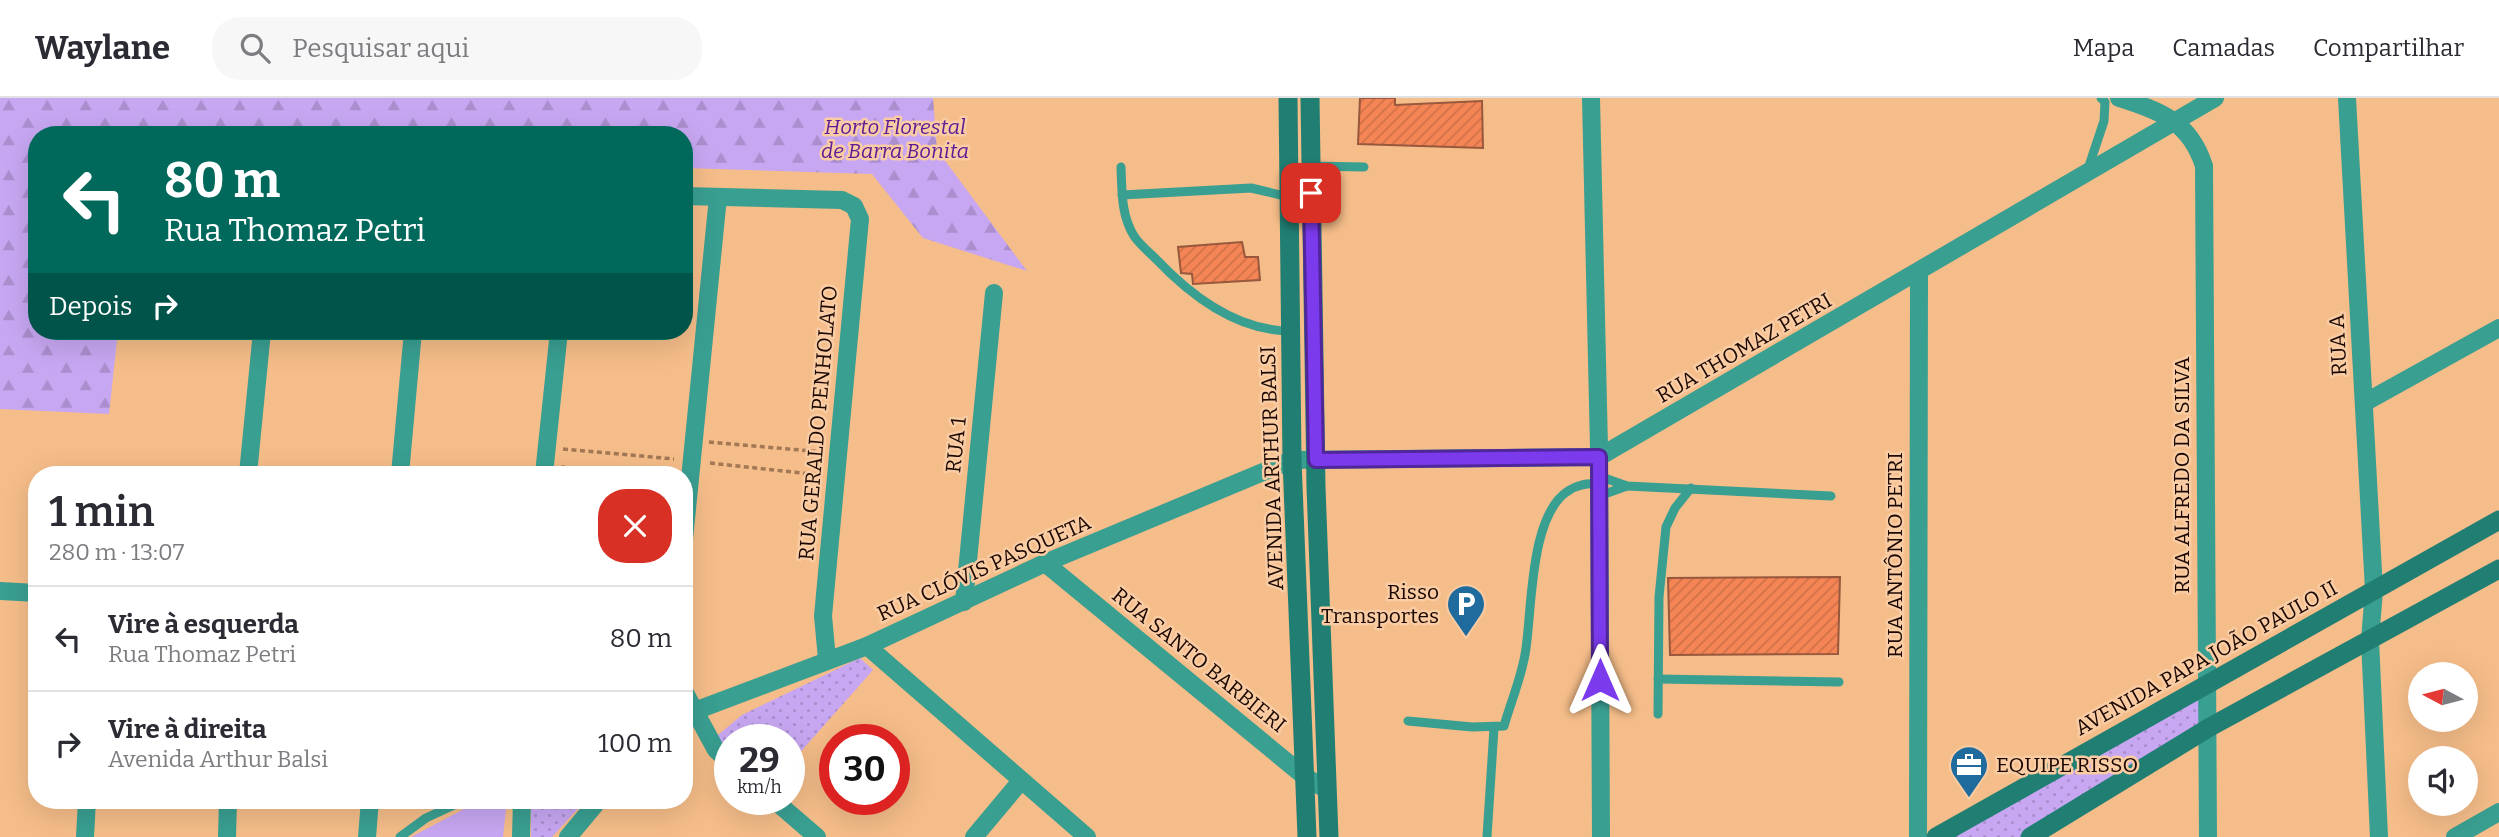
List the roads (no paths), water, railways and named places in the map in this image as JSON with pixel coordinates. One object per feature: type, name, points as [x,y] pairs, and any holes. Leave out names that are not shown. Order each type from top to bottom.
[{"type":"main road","name":"AVENIDA ARTHUR BALSI","points":[[1288,98],[1292,460],[1307,837]]},
{"type":"main road","name":"AVENIDA ARTHUR BALSI","points":[[1310,98],[1316,460],[1329,837]]},
{"type":"main road","points":[[1291,331],[1313,331]]},
{"type":"main road","name":"AVENIDA PAPA JOÃO PAULO II","points":[[1936,837],[2205,683],[2499,520]]},
{"type":"main road","points":[[2030,837],[2205,730],[2499,569]]},
{"type":"street","points":[[1591,98],[1599,457],[1601,837]]},
{"type":"street","points":[[2119,98],[2175,122]]},
{"type":"street","name":"RUA THOMAZ PETRI","points":[[1292,460],[1599,457],[2216,98]]},
{"type":"street","name":"RUA A","points":[[2347,98],[2374,590],[2370,640],[2379,837]]},
{"type":"street","name":"RUA ALFREDO DA SILVA","points":[[2175,122],[2197,143],[2204,166],[2205,730],[2208,837]]},
{"type":"street","points":[[690,466],[718,197],[693,196]]},
{"type":"street","name":"RUA GERALDO PENHOLATO","points":[[718,197],[842,200],[853,206],[860,219],[836,453],[823,616],[827,659]]},
{"type":"street","name":"RUA ANTÔNIO PETRI","points":[[1917,837],[1919,273]]},
{"type":"street","name":"RUA 1","points":[[964,602],[994,293]]},
{"type":"street","points":[[2364,403],[2499,328]]},
{"type":"street","points":[[249,466],[261,340]]},
{"type":"street","points":[[401,466],[412,340]]},
{"type":"street","points":[[545,463],[558,340]]},
{"type":"street","name":"RUA CLÓVIS PASQUETA","points":[[693,712],[827,659],[867,646],[1045,563],[1292,460]]},
{"type":"street","name":"RUA SANTO BARBIERI","points":[[1045,563],[1304,776],[1327,790]]},
{"type":"street","points":[[0,591],[28,593]]},
{"type":"street","points":[[867,646],[1020,782],[1087,837]]},
{"type":"street","points":[[693,719],[714,747]]},
{"type":"street","points":[[974,837],[1020,782]]},
{"type":"street","points":[[85,837],[87,809]]},
{"type":"street","points":[[227,837],[228,809]]},
{"type":"street","points":[[366,837],[369,809]]},
{"type":"street","points":[[520,837],[522,809]]},
{"type":"street","points":[[568,837],[591,809]]},
{"type":"street","points":[[2455,837],[2499,812]]},
{"type":"street","points":[[791,815],[817,837]]},
{"type":"lane","points":[[2085,175],[2104,121],[2105,102],[2101,98]]},
{"type":"lane","points":[[1311,166],[1364,167]]},
{"type":"lane","points":[[1121,167],[1122,206],[1134,236],[1182,287],[1228,316],[1271,330],[1291,331]]},
{"type":"lane","points":[[1122,195],[1251,188],[1289,197]]},
{"type":"lane","points":[[1408,720],[1494,728],[1504,726],[1526,651],[1533,565],[1551,512],[1566,492],[1580,485],[1599,485],[1831,496]]},
{"type":"lane","points":[[1599,485],[1627,486]]},
{"type":"lane","points":[[1658,714],[1659,597],[1666,527],[1675,508],[1691,488]]},
{"type":"lane","points":[[1658,680],[1839,682]]},
{"type":"lane","points":[[1488,837],[1494,728]]},
{"type":"lane","points":[[400,837],[426,818],[446,809]]},
{"type":"place","name":"Risso Transportes","points":[[1466,638]]},
{"type":"place","name":"EQUIPE RISSO","points":[[1969,799]]},
{"type":"park label","name":"Horto Florestal de Barra Bonita","points":[[895,139]]}]
